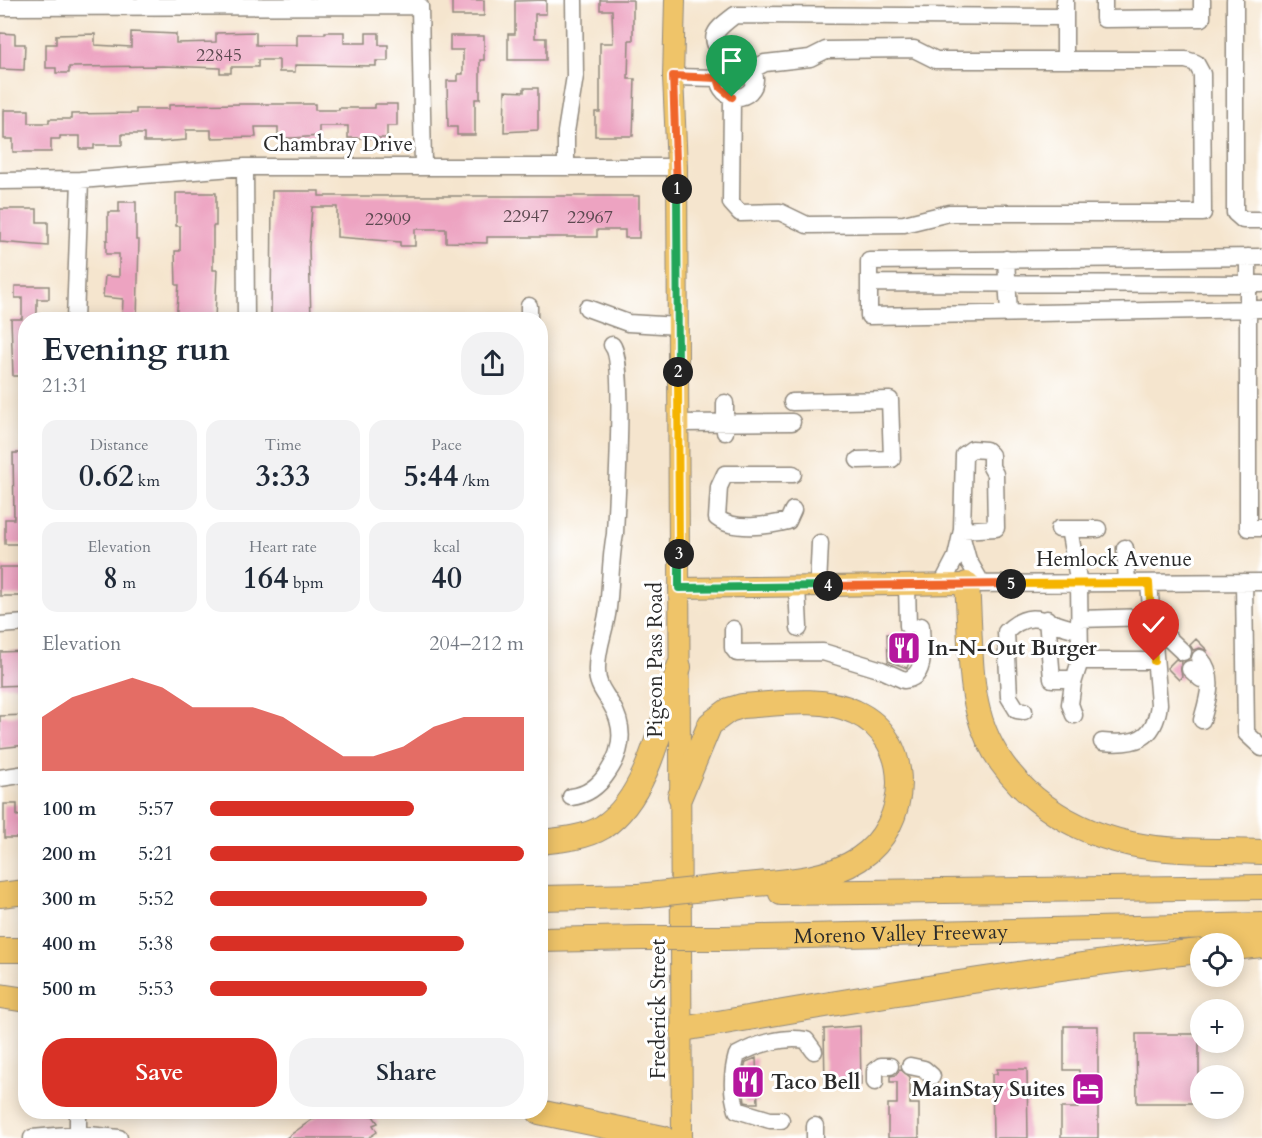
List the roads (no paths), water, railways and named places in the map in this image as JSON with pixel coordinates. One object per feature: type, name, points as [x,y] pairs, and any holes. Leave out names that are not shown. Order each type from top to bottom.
[{"type":"highway","points":[[974,584],[977,709],[987,738],[1022,788],[1050,812],[1088,831],[1131,844],[1262,852]]},
{"type":"highway","points":[[548,841],[570,838],[602,827],[626,806],[643,778],[679,667]]},
{"type":"highway","points":[[680,796],[710,724],[729,710],[742,706],[814,704],[842,707],[856,712],[871,722],[892,747],[899,768],[897,807],[882,837],[860,858],[829,873],[722,891]]},
{"type":"highway","name":"Moreno Valley Freeway","points":[[548,898],[722,891],[1262,887]]},
{"type":"highway","points":[[0,895],[18,893]]},
{"type":"highway","points":[[0,909],[18,909]]},
{"type":"highway","name":"Moreno Valley Freeway","points":[[548,940],[724,938],[1262,925]]},
{"type":"highway","points":[[1244,947],[1262,945]]},
{"type":"highway","points":[[0,950],[18,950]]},
{"type":"highway","points":[[682,1029],[914,989],[1110,960],[1190,952]]},
{"type":"highway","points":[[0,996],[18,999]]},
{"type":"highway","points":[[548,1114],[663,1138]]},
{"type":"main road","name":"Pigeon Pass Road","points":[[673,3],[677,167],[681,879]]},
{"type":"main road","name":"Hemlock Avenue","points":[[679,588],[974,584]]},
{"type":"main road","name":"Frederick Street","points":[[681,879],[682,1138]]},
{"type":"street","points":[[566,165],[566,132],[575,76],[574,0]]},
{"type":"street","points":[[1104,0],[1104,19],[1202,18],[1202,0]]},
{"type":"street","points":[[1235,0],[1235,213],[1243,220],[1262,220]]},
{"type":"street","points":[[0,7],[420,6],[423,166]]},
{"type":"street","points":[[727,63],[713,44],[713,36],[733,8],[1065,8],[1065,60]]},
{"type":"street","points":[[732,97],[731,203],[740,213],[780,212],[807,225],[904,224],[949,213],[1203,213],[1202,74],[1196,63],[1186,60],[936,60],[914,49],[826,50],[810,58],[765,63],[753,69]]},
{"type":"street","points":[[741,61],[753,69],[755,76],[752,90],[739,97],[732,97],[721,88],[715,78],[727,63],[741,61]]},
{"type":"street","points":[[673,76],[715,78]]},
{"type":"street","name":"Chambray Drive","points":[[0,181],[80,180],[245,167],[566,165],[677,167]]},
{"type":"street","points":[[245,167],[246,312]]},
{"type":"street","points":[[75,312],[80,180]]},
{"type":"street","points":[[1255,309],[869,316],[869,261],[1255,257],[1255,284],[1255,309],[1255,350],[1248,528],[1262,528]]},
{"type":"street","points":[[1143,258],[1143,311]]},
{"type":"street","points":[[1006,260],[1008,313]]},
{"type":"street","points":[[869,283],[1255,284]]},
{"type":"street","points":[[586,308],[628,323],[678,326]]},
{"type":"street","points":[[571,797],[588,792],[602,781],[617,756],[622,736],[618,718],[601,689],[597,673],[599,640],[608,610],[611,554],[615,534],[619,379],[616,350],[612,345]]},
{"type":"street","points":[[792,402],[890,400],[892,459],[858,460]]},
{"type":"street","points":[[725,403],[725,428]]},
{"type":"street","points":[[678,423],[725,428],[792,422]]},
{"type":"street","points":[[962,534],[996,528],[995,474],[991,467],[991,455],[986,450],[972,449],[964,455],[962,534],[974,584]]},
{"type":"street","points":[[793,474],[725,474],[718,487],[717,518],[725,524],[769,525],[788,521],[793,510]]},
{"type":"street","points":[[1074,715],[1070,704],[1080,661],[1080,584],[1064,529],[1098,529]]},
{"type":"street","points":[[942,584],[962,534]]},
{"type":"street","points":[[818,586],[820,543]]},
{"type":"street","points":[[1125,548],[1128,584]]},
{"type":"street","points":[[1244,582],[1246,733],[1262,748]]},
{"type":"street","name":"Hemlock Avenue","points":[[974,584],[1262,582]]},
{"type":"street","points":[[1102,742],[1125,744],[1141,739],[1157,721],[1159,704],[1154,661],[1156,628],[1149,583]]},
{"type":"street","points":[[733,629],[733,648],[737,653],[823,652],[882,670],[904,680],[914,676],[921,668],[907,585]]},
{"type":"street","points":[[797,586],[799,628]]},
{"type":"street","points":[[1024,711],[1017,710],[1009,697],[1006,632],[1016,622],[1047,619],[1061,628],[1079,624],[1156,628]]},
{"type":"street","points":[[1047,619],[1052,679],[1074,679]]},
{"type":"street","points":[[0,625],[18,624]]},
{"type":"street","points":[[1156,628],[1166,646],[1209,668],[1210,693],[1202,720]]},
{"type":"street","points":[[1080,661],[1154,661]]},
{"type":"street","points":[[0,778],[18,775]]},
{"type":"street","points":[[781,1120],[770,1120],[737,1110],[734,1101],[733,1068],[737,1056],[753,1047],[796,1039],[806,1041],[814,1051]]},
{"type":"street","points":[[875,1082],[874,1071],[881,1066],[890,1066]]},
{"type":"street","points":[[910,1066],[924,1069],[932,1076]]},
{"type":"street","points":[[78,1119],[78,1136]]},
{"type":"street","points":[[32,1138],[78,1136],[119,1138]]},
{"type":"place","name":"In-N-Out Burger","points":[[904,648]]},
{"type":"place","name":"Taco Bell","points":[[748,1082]]},
{"type":"place","name":"MainStay Suites","points":[[1088,1089]]}]
